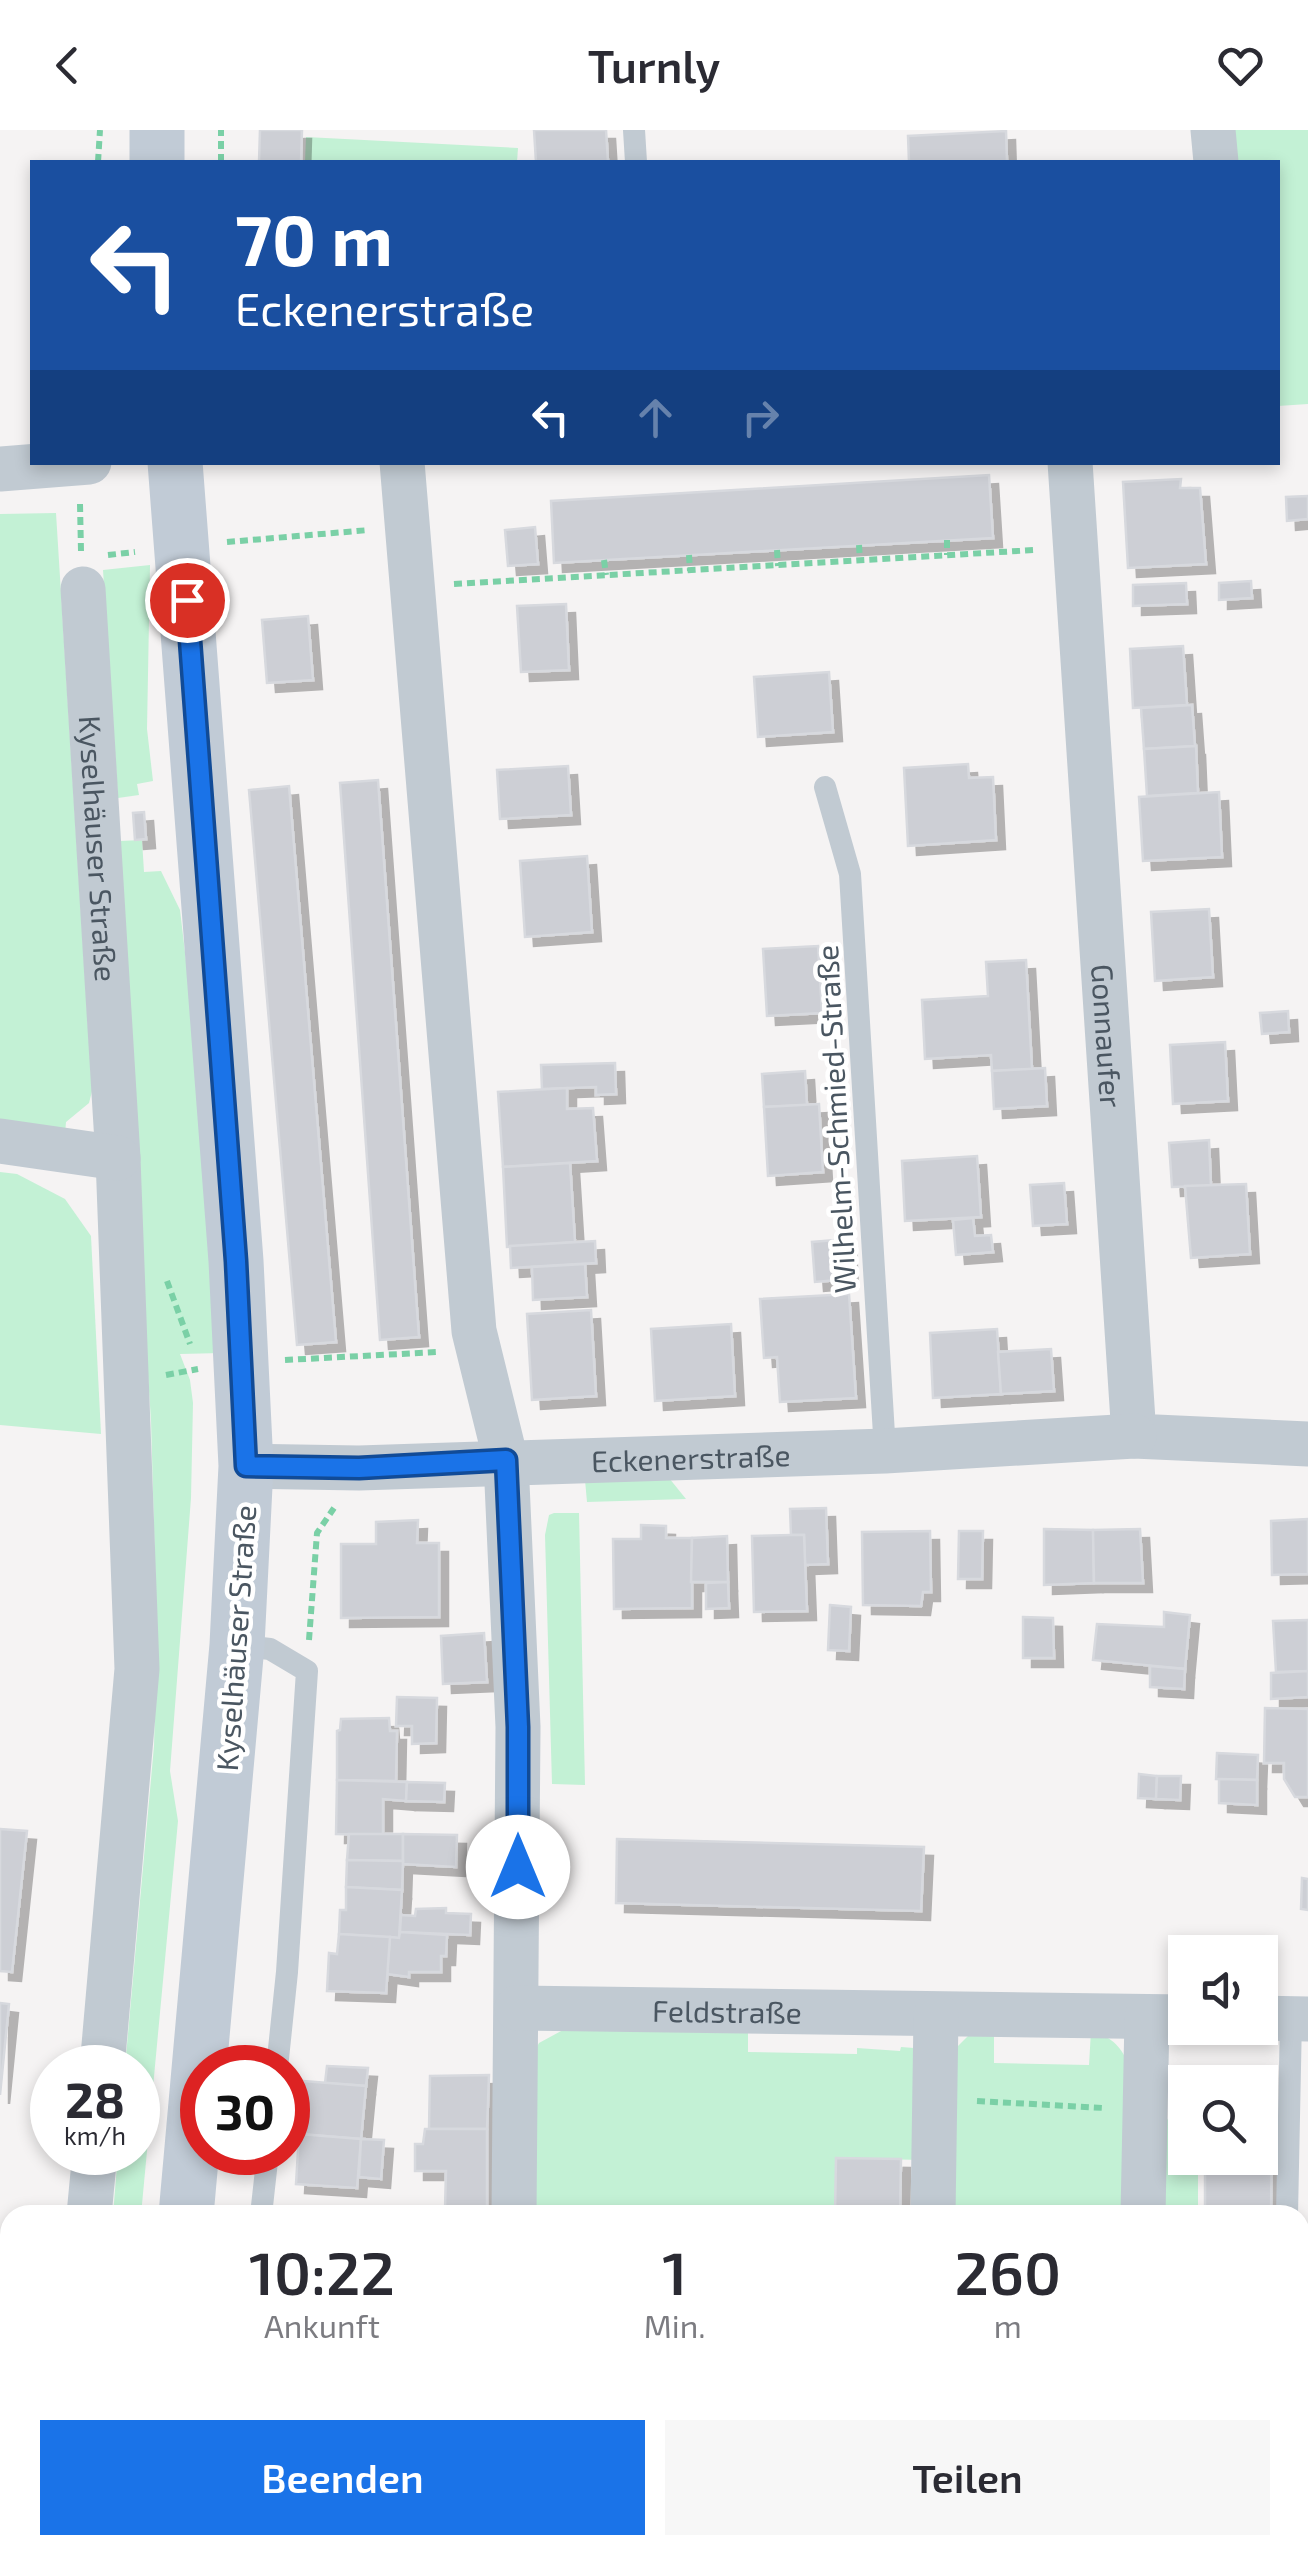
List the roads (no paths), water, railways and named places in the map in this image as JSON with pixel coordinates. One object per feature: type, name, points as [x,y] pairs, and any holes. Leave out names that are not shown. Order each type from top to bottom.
[{"type":"main road","points":[[156,130],[157,160]]},
{"type":"main road","name":"Kyselhäuser Straße","points":[[175,465],[235,1242],[246,1466],[237,1645],[187,2205]]},
{"type":"street","points":[[1212,130],[1216,160]]},
{"type":"street","points":[[0,469],[62,465]]},
{"type":"street","points":[[402,465],[474,1330],[506,1460],[518,1727],[514,2205]]},
{"type":"street","name":"Gonnaufer","points":[[1070,465],[1134,1436]]},
{"type":"street","name":"Kyselhäuser Straße","points":[[82,574],[118,1158],[137,1669],[104,2045]]},
{"type":"street","points":[[0,1141],[118,1158]]},
{"type":"street","points":[[1134,1436],[1308,1444]]},
{"type":"street","name":"Eckenerstraße","points":[[246,1466],[359,1468],[506,1460],[886,1451],[1134,1436]]},
{"type":"street","name":"Feldstraße","points":[[517,2008],[1166,2017],[1146,2110],[1143,2205]]},
{"type":"street","points":[[933,2205],[936,2014]]},
{"type":"street","points":[[90,2205],[93,2175]]},
{"type":"lane","points":[[634,130],[636,160]]},
{"type":"lane","name":"Wilhelm-Schmied-Straße","points":[[825,787],[850,874],[886,1451]]},
{"type":"lane","points":[[237,1645],[270,1649],[307,1672],[279,2045]]},
{"type":"lane","points":[[1286,2019],[1287,2205]]},
{"type":"lane","points":[[262,2205],[265,2175]]}]
